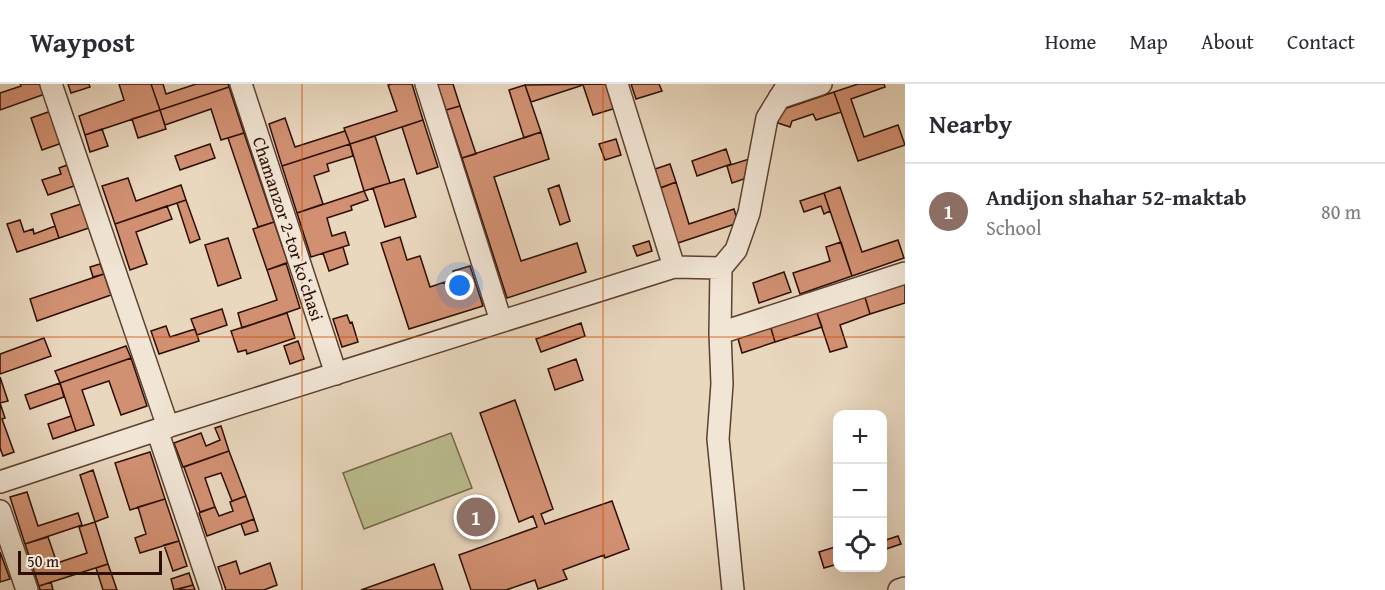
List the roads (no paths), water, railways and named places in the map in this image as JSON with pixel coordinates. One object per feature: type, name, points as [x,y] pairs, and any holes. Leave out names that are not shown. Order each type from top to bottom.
[{"type":"street","points":[[51,84],[163,429],[211,590]]},
{"type":"street","name":"Chamanzor 2-tor koʻchasi","points":[[241,84],[336,374]]},
{"type":"street","points":[[426,84],[501,321]]},
{"type":"street","points":[[617,84],[674,267]]},
{"type":"street","points":[[733,590],[718,439],[722,384],[721,268],[736,250],[749,213],[767,118],[784,91],[821,84]]},
{"type":"street","points":[[0,482],[674,267],[721,268]]},
{"type":"street","points":[[720,333],[905,273]]},
{"type":"street","points":[[0,511],[27,590]]},
{"type":"street","points":[[899,590],[905,588]]},
{"type":"place","name":"Andijon shahar 52-maktab","points":[[476,517]]}]
